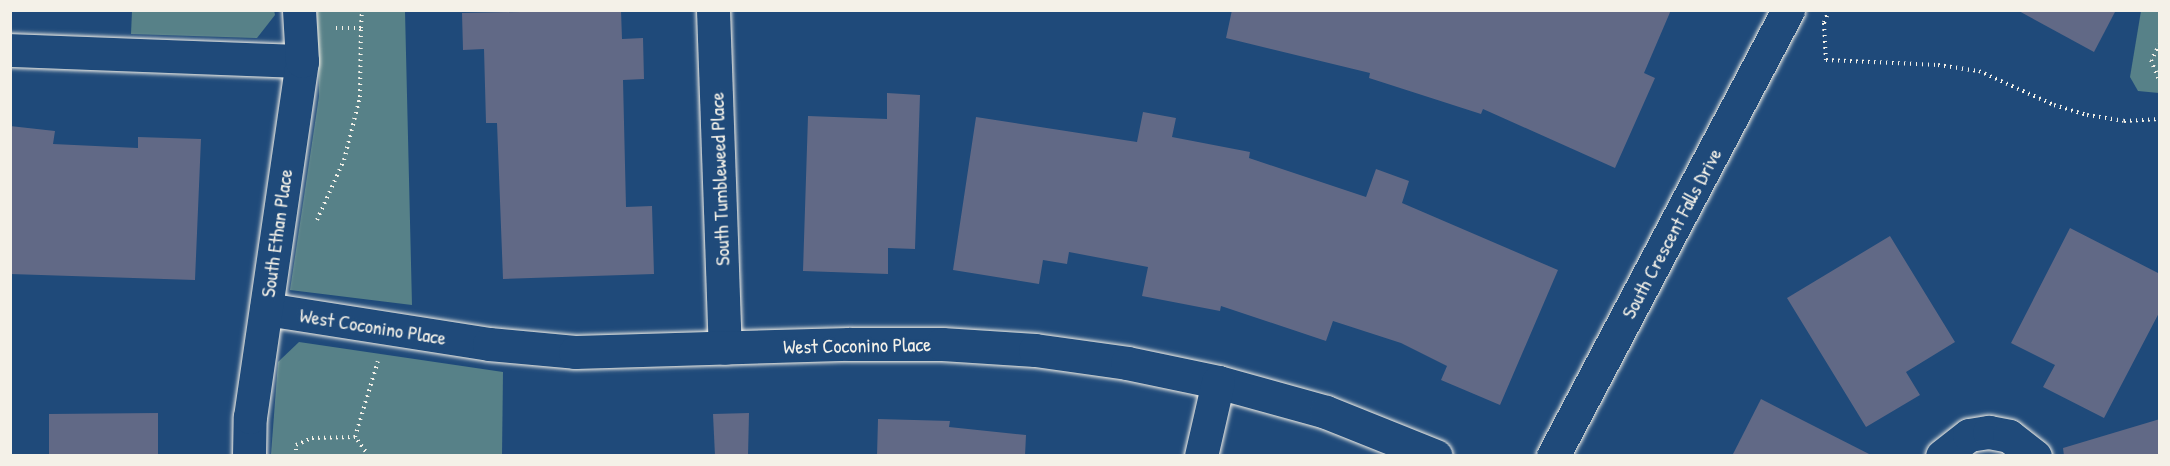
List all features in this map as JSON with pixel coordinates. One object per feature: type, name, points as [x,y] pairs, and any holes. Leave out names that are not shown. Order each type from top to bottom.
[{"type":"street","name":"South Tumbleweed Place","points":[[713,10],[725,348]]},
{"type":"street","name":"South Crescent Falls Drive","points":[[1553,456],[1788,10]]},
{"type":"street","name":"South Ethan Place","points":[[249,456],[250,417],[302,61],[301,19]]},
{"type":"street","points":[[10,50],[302,61]]},
{"type":"street","name":"West Coconino Place","points":[[266,309],[532,349],[617,352],[942,344],[1116,361],[1218,382],[1326,412],[1436,456]]},
{"type":"street","points":[[1201,456],[1218,382]]},
{"type":"street","points":[[1942,456],[1969,435],[1989,432],[2009,436],[2035,456]]},
{"type":"path","points":[[315,223],[344,160],[360,97],[362,10]]},
{"type":"path","points":[[1829,10],[1824,23],[1826,60],[1938,64],[1979,71],[2054,105],[2087,115],[2124,121],[2160,119]]},
{"type":"path","points":[[301,19],[361,28]]},
{"type":"path","points":[[2160,44],[2151,60],[2160,82]]},
{"type":"path","points":[[355,437],[386,328]]},
{"type":"path","points":[[296,456],[296,445],[312,438],[355,437]]},
{"type":"path","points":[[355,437],[369,456]]},
{"type":"green space","points":[[274,10],[275,15],[257,38],[131,34],[132,11]]},
{"type":"green space","points":[[317,11],[405,11],[412,305],[290,290],[319,96]]},
{"type":"green space","points":[[2141,11],[2159,11],[2159,93],[2138,91],[2130,77]]},
{"type":"green space","points":[[299,342],[503,372],[502,455],[271,455],[278,362]]},
{"type":"building","points":[[621,10],[622,39],[643,38],[644,79],[623,80],[626,207],[652,206],[654,274],[503,279],[497,123],[486,123],[484,49],[463,50],[462,13]]},
{"type":"building","points":[[1232,10],[1671,10],[1644,73],[1655,78],[1615,168],[1483,109],[1481,114],[1369,78],[1370,73],[1226,38]]},
{"type":"building","points":[[2017,10],[2116,10],[2094,52]]},
{"type":"building","points":[[887,93],[920,95],[915,249],[888,248],[888,274],[803,271],[808,116],[887,119]]},
{"type":"building","points":[[1143,112],[1176,118],[1172,137],[1250,152],[1249,158],[1366,197],[1376,169],[1409,181],[1402,203],[1558,270],[1500,405],[1441,380],[1447,366],[1401,343],[1333,321],[1326,341],[1221,306],[1220,311],[1142,296],[1148,267],[1069,252],[1067,264],[1043,260],[1039,284],[953,270],[976,117],[1137,142]]},
{"type":"building","points":[[10,126],[55,131],[53,144],[138,148],[138,137],[201,139],[195,280],[10,274]]},
{"type":"building","points":[[2070,228],[2160,274],[2160,311],[2104,418],[2043,387],[2055,365],[2011,343]]},
{"type":"building","points":[[1890,236],[1955,342],[1906,372],[1920,395],[1866,427],[1787,298]]},
{"type":"building","points":[[1761,399],[1873,456],[1732,456]]},
{"type":"building","points":[[158,413],[158,456],[49,456],[49,414]]},
{"type":"building","points":[[749,413],[748,456],[715,456],[713,414]]},
{"type":"building","points":[[878,419],[950,421],[949,427],[1026,435],[1025,456],[877,456]]},
{"type":"building","points":[[2160,419],[2160,456],[2064,456],[2063,448]]}]
